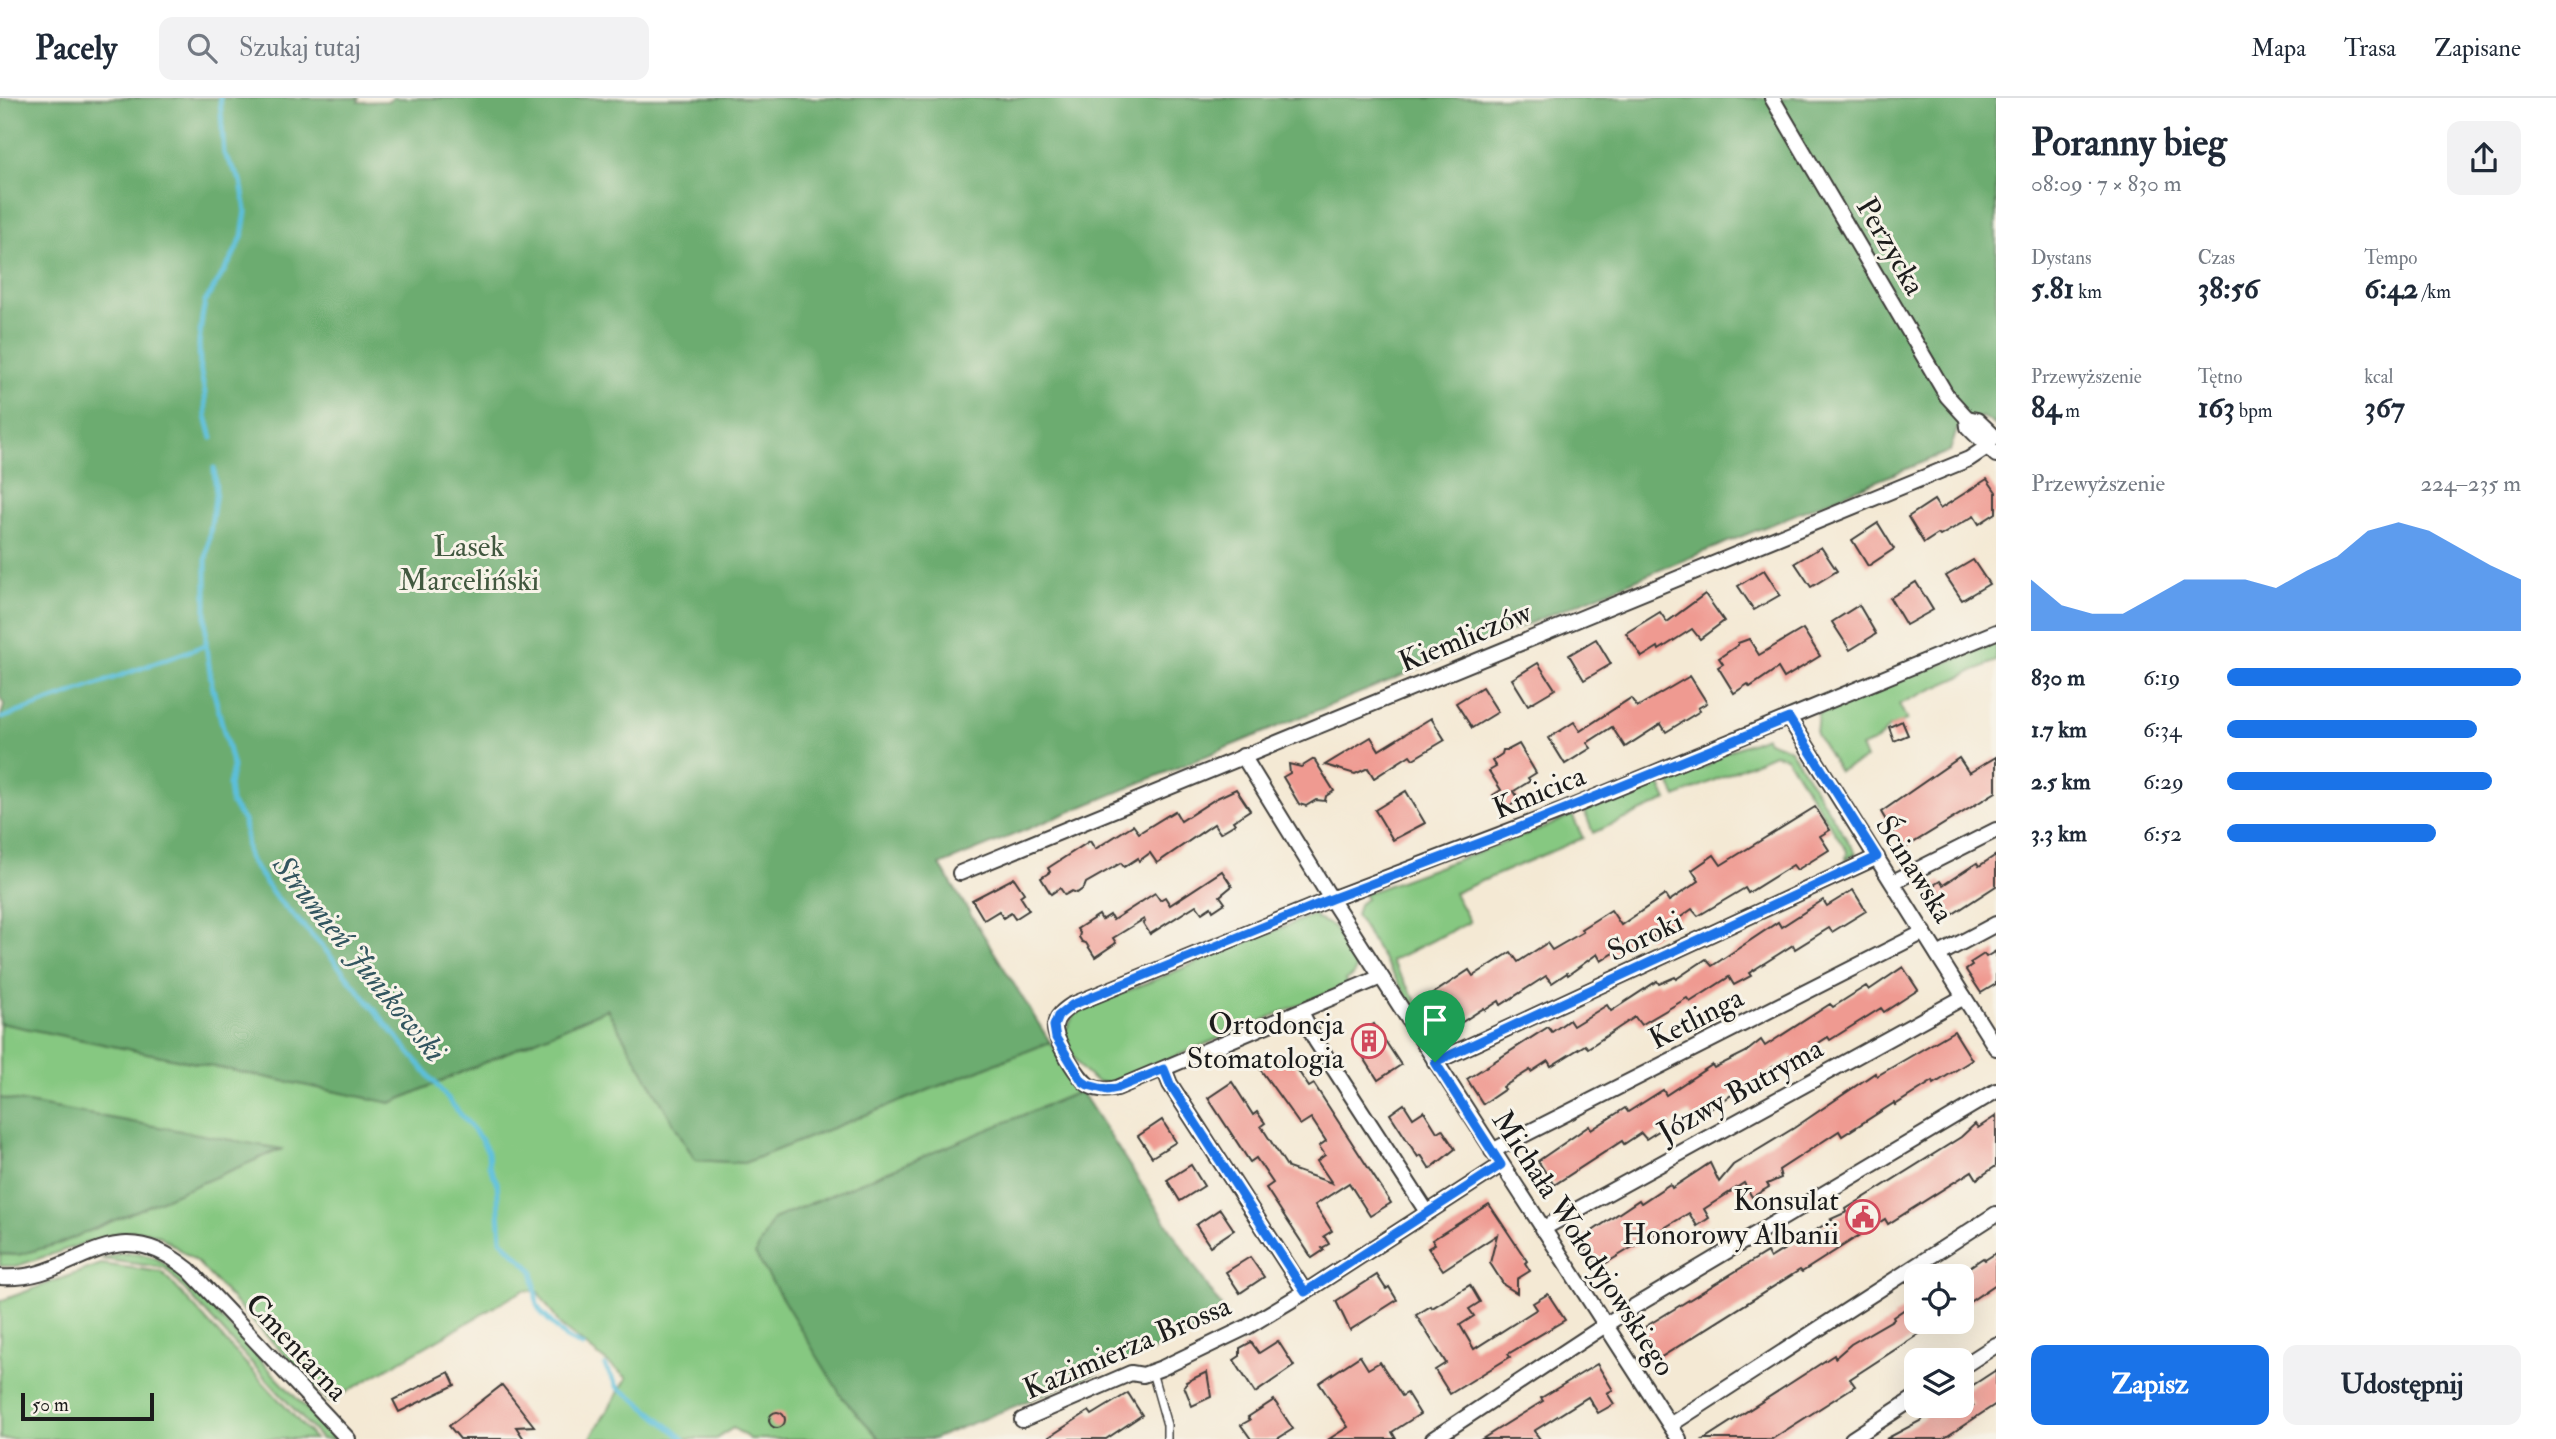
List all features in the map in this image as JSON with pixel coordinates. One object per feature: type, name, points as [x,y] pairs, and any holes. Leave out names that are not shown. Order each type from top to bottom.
[{"type":"street","name":"Perzycka","points":[[1772,98],[1947,396],[1967,418],[1968,427],[1993,447]]},
{"type":"street","name":"Kiemliczów","points":[[960,873],[1993,447]]},
{"type":"street","name":"Kmicica","points":[[1164,1069],[1107,1090],[1088,1085],[1082,1081],[1056,1038],[1054,1026],[1058,1016],[1072,1005],[1331,899],[1549,816],[1996,632]]},
{"type":"street","name":"Ścinawska","points":[[1789,718],[1996,1048]]},
{"type":"street","name":"Michała Wołodyjowskiego","points":[[1243,756],[1331,899],[1675,1435]]},
{"type":"street","points":[[1893,882],[1996,830]]},
{"type":"street","name":"Soroki","points":[[1435,1062],[1877,857]]},
{"type":"street","points":[[1938,955],[1996,923]]},
{"type":"street","name":"Ketlinga","points":[[1492,1152],[1924,932]]},
{"type":"street","points":[[1305,1292],[1170,1084],[1164,1069],[1381,977]]},
{"type":"street","name":"Józwy Butryma","points":[[1542,1229],[1964,997]]},
{"type":"street","points":[[1301,1012],[1316,1041],[1427,1212]]},
{"type":"street","points":[[1433,1439],[1605,1326],[1996,1091]]},
{"type":"street","name":"Kazimierza Brossa","points":[[1022,1420],[1131,1373],[1143,1375],[1152,1372],[1247,1326],[1305,1292],[1501,1165]]},
{"type":"street","points":[[1675,1435],[1996,1214]]},
{"type":"street","name":"Cmentarna","points":[[0,1277],[34,1274],[109,1245],[129,1242],[160,1250],[174,1258],[208,1290],[348,1439]]},
{"type":"street","points":[[1974,1359],[1996,1345]]},
{"type":"street","points":[[1852,1439],[1904,1405]]},
{"type":"lane","points":[[1152,1372],[1167,1425],[1167,1439]]},
{"type":"green space","name":"Lasek Marceliński","points":[[0,98],[359,98],[358,102],[389,101],[393,98],[1996,98],[1996,426],[1983,417],[1957,430],[1950,451],[940,865],[1050,1042],[744,1163],[695,1160],[607,1009],[391,1103],[0,1023],[0,719],[4,705],[0,695]]},
{"type":"green space","points":[[1996,642],[1996,661],[1899,704],[1907,720],[1889,727],[1878,740],[1861,747],[1866,759],[1839,771],[1816,734],[1818,714],[1913,674],[1923,673],[1924,670],[1964,656],[1978,647],[1981,649]]},
{"type":"green space","points":[[1766,737],[1768,741],[1790,749],[1856,854],[1846,859],[1847,851],[1786,757],[1774,754],[1676,797],[1668,776],[1692,765],[1696,770],[1710,765],[1710,758]]},
{"type":"green space","points":[[1655,781],[1667,800],[1593,833],[1584,810],[1627,795],[1630,791]]},
{"type":"green space","points":[[1572,815],[1583,838],[1454,893],[1470,922],[1391,961],[1426,1016],[1421,1019],[1356,915],[1359,904],[1366,899],[1364,894],[1544,828]]},
{"type":"green space","points":[[1315,914],[1317,919],[1333,926],[1357,965],[1353,976],[1345,980],[1347,985],[1112,1083],[1102,1083],[1087,1075],[1062,1036],[1076,1012]]},
{"type":"green space","points":[[607,1009],[695,1160],[744,1163],[1050,1042],[1081,1091],[773,1219],[842,1397],[880,1439],[750,1439],[733,1428],[716,1439],[590,1439],[627,1378],[561,1326],[538,1292],[524,1290],[329,1402],[198,1263],[160,1236],[144,1231],[129,1231],[109,1235],[17,1266],[0,1266],[0,1254],[18,1255],[280,1150],[0,1098],[0,1023],[391,1103]]},
{"type":"green space","points":[[1081,1091],[1227,1316],[1152,1351],[933,1439],[880,1439],[842,1397],[755,1254],[773,1219]]},
{"type":"green space","points":[[0,1098],[281,1149],[61,1243],[18,1255],[0,1254]]},
{"type":"green space","points":[[138,1253],[156,1258],[179,1274],[335,1439],[321,1439],[165,1268],[101,1259],[118,1254]]},
{"type":"green space","points":[[101,1264],[162,1272],[315,1439],[0,1439],[0,1301]]},
{"type":"building","points":[[1987,479],[1996,492],[1996,513],[1979,524],[1974,516],[1924,543],[1908,517],[1934,500],[1940,509]]},
{"type":"building","points":[[1878,523],[1894,549],[1868,566],[1852,540]]},
{"type":"building","points":[[1821,547],[1837,571],[1811,587],[1795,563]]},
{"type":"building","points":[[1973,560],[1989,584],[1962,600],[1946,576]]},
{"type":"building","points":[[1764,570],[1780,595],[1754,610],[1738,586]]},
{"type":"building","points":[[1916,582],[1933,610],[1906,625],[1890,598]]},
{"type":"building","points":[[1705,594],[1724,621],[1700,639],[1692,629],[1659,650],[1658,647],[1642,657],[1626,633],[1660,612],[1667,622]]},
{"type":"building","points":[[1859,605],[1876,634],[1850,650],[1832,622]]},
{"type":"building","points":[[1803,629],[1820,656],[1784,678],[1778,668],[1750,687],[1748,684],[1734,693],[1718,667],[1723,664],[1719,658],[1738,643],[1749,639],[1759,655]]},
{"type":"building","points":[[1596,639],[1611,664],[1584,680],[1569,655]]},
{"type":"building","points":[[1538,663],[1555,689],[1528,705],[1512,679]]},
{"type":"building","points":[[1690,676],[1707,703],[1698,708],[1700,711],[1666,732],[1661,724],[1625,747],[1612,727],[1587,743],[1591,748],[1565,764],[1549,738],[1574,722],[1580,731],[1631,698],[1637,707]]},
{"type":"building","points":[[1482,687],[1498,712],[1472,728],[1456,703]]},
{"type":"building","points":[[1431,718],[1445,740],[1413,759],[1410,755],[1374,778],[1368,768],[1355,774],[1325,765],[1371,737],[1379,750]]},
{"type":"building","points":[[1902,721],[1908,735],[1894,741],[1889,727]]},
{"type":"building","points":[[1519,744],[1536,773],[1528,778],[1530,781],[1514,791],[1519,800],[1502,811],[1493,795],[1501,790],[1489,771],[1496,767],[1492,761],[1502,754],[1503,750]]},
{"type":"building","points":[[1996,757],[1996,792],[1903,849],[1881,812],[1959,758],[1969,773]]},
{"type":"building","points":[[1314,759],[1334,791],[1326,796],[1325,801],[1316,800],[1306,806],[1299,804],[1283,777],[1290,773],[1289,764],[1301,767]]},
{"type":"building","points":[[1236,789],[1250,810],[1220,833],[1214,824],[1157,863],[1150,853],[1124,867],[1121,863],[1086,883],[1077,893],[1072,891],[1065,895],[1060,888],[1051,894],[1041,878],[1050,872],[1048,868],[1090,841],[1095,849],[1133,825],[1139,833],[1175,811],[1181,821]]},
{"type":"building","points":[[1406,791],[1425,823],[1393,840],[1375,810]]},
{"type":"building","points":[[1815,807],[1830,830],[1820,836],[1829,850],[1797,870],[1793,865],[1748,893],[1745,888],[1698,916],[1692,909],[1650,939],[1646,933],[1601,961],[1597,954],[1552,983],[1546,976],[1501,1005],[1499,1001],[1485,1010],[1484,1008],[1453,1028],[1431,995],[1469,970],[1473,976],[1511,952],[1518,962],[1547,943],[1552,950],[1583,932],[1581,929],[1611,910],[1621,925],[1665,895],[1669,901],[1699,881],[1692,870],[1714,855],[1721,865]]},
{"type":"building","points":[[1996,855],[1996,886],[1942,921],[1924,891],[1940,881],[1943,885],[1977,863],[1979,866]]},
{"type":"building","points":[[1222,871],[1232,886],[1220,896],[1225,903],[1213,911],[1211,907],[1202,913],[1196,905],[1150,934],[1143,923],[1144,919],[1113,938],[1116,943],[1095,957],[1079,937],[1077,929],[1099,915],[1102,920],[1110,915],[1113,920],[1155,893],[1160,900],[1165,897],[1170,905]]},
{"type":"building","points":[[1014,878],[1024,893],[1020,896],[1029,910],[1015,919],[1011,913],[1003,918],[999,911],[984,920],[972,900]]},
{"type":"building","points":[[1853,890],[1866,911],[1832,932],[1829,928],[1795,949],[1793,945],[1734,985],[1729,977],[1690,1002],[1687,998],[1641,1025],[1635,1017],[1588,1048],[1585,1045],[1551,1066],[1548,1061],[1531,1072],[1530,1070],[1483,1104],[1467,1079],[1548,1027],[1552,1032],[1569,1020],[1573,1026],[1607,1005],[1611,1011],[1657,981],[1659,984],[1675,977],[1676,979],[1706,959],[1712,966],[1778,922],[1781,927],[1823,900],[1827,906]]},
{"type":"building","points":[[1996,951],[1996,984],[1981,993],[1966,970],[1972,966],[1970,963],[1984,954],[1986,957]]},
{"type":"building","points":[[1903,967],[1918,990],[1884,1012],[1881,1008],[1830,1040],[1828,1037],[1794,1059],[1791,1055],[1694,1120],[1689,1112],[1646,1139],[1641,1133],[1624,1144],[1622,1141],[1554,1185],[1538,1161],[1589,1126],[1591,1130],[1625,1108],[1628,1112],[1663,1090],[1666,1095],[1712,1065],[1714,1068],[1746,1052],[1761,1040],[1765,1046],[1830,1004],[1833,1007],[1866,986],[1869,990]]},
{"type":"building","points":[[1374,1024],[1401,1065],[1378,1080],[1352,1039]]},
{"type":"building","points":[[1954,1031],[1972,1060],[1934,1084],[1933,1081],[1895,1105],[1894,1103],[1842,1136],[1839,1131],[1779,1170],[1781,1178],[1767,1184],[1769,1187],[1752,1197],[1744,1183],[1704,1209],[1709,1218],[1697,1226],[1689,1213],[1598,1268],[1579,1240],[1639,1200],[1641,1203],[1670,1184],[1672,1188],[1710,1163],[1719,1182],[1733,1165],[1794,1128],[1875,1073],[1877,1076]]},
{"type":"building","points":[[1283,1054],[1290,1064],[1293,1063],[1309,1087],[1314,1084],[1391,1203],[1370,1216],[1349,1183],[1315,1205],[1332,1231],[1324,1236],[1329,1244],[1312,1258],[1266,1188],[1273,1183],[1256,1158],[1250,1162],[1208,1098],[1232,1082],[1253,1115],[1257,1112],[1265,1123],[1261,1126],[1288,1168],[1332,1183],[1317,1161],[1325,1155],[1319,1146],[1326,1141],[1311,1118],[1300,1125],[1260,1069]]},
{"type":"building","points":[[1404,1104],[1413,1118],[1424,1111],[1437,1132],[1442,1129],[1455,1149],[1430,1169],[1421,1155],[1418,1157],[1390,1114]]},
{"type":"building","points":[[1996,1116],[1996,1166],[1977,1179],[1972,1171],[1888,1224],[1885,1219],[1658,1359],[1640,1330],[1767,1252],[1770,1258],[1831,1219],[1847,1212],[1846,1209],[1961,1137],[1975,1124],[1978,1128]]},
{"type":"building","points":[[1162,1120],[1176,1142],[1152,1157],[1138,1136]]},
{"type":"building","points":[[1191,1165],[1204,1186],[1180,1201],[1167,1180]]},
{"type":"building","points":[[1489,1204],[1527,1261],[1525,1263],[1530,1271],[1517,1279],[1517,1293],[1504,1285],[1490,1263],[1497,1235],[1443,1270],[1428,1248],[1435,1244],[1432,1240]]},
{"type":"building","points":[[1220,1209],[1234,1230],[1210,1246],[1196,1225]]},
{"type":"building","points":[[1996,1253],[1996,1284],[1974,1299],[1974,1264],[1983,1258],[1985,1260]]},
{"type":"building","points":[[1250,1257],[1264,1277],[1240,1293],[1226,1272]]},
{"type":"building","points":[[1377,1275],[1397,1300],[1350,1330],[1336,1301]]},
{"type":"building","points":[[1470,1285],[1480,1302],[1469,1309],[1474,1316],[1460,1325],[1474,1349],[1537,1309],[1533,1303],[1548,1294],[1565,1320],[1508,1354],[1510,1357],[1450,1394],[1435,1370],[1446,1363],[1416,1315]]},
{"type":"building","points":[[1904,1310],[1904,1334],[1919,1334],[1850,1379],[1855,1386],[1772,1439],[1704,1439],[1834,1355],[1835,1358],[1851,1344],[1894,1319],[1893,1317]]},
{"type":"building","points":[[1278,1341],[1294,1366],[1255,1393],[1234,1360],[1240,1356],[1240,1348],[1251,1342],[1259,1353]]},
{"type":"building","points":[[1360,1356],[1368,1369],[1380,1362],[1402,1396],[1407,1393],[1420,1414],[1392,1432],[1396,1439],[1329,1439],[1348,1427],[1319,1383]]},
{"type":"building","points":[[1597,1364],[1613,1390],[1607,1393],[1614,1404],[1598,1413],[1588,1397],[1534,1431],[1540,1439],[1482,1439],[1543,1401],[1541,1398]]},
{"type":"building","points":[[1996,1370],[1996,1404],[1943,1439],[1886,1439],[1924,1418],[1974,1418],[1974,1384]]},
{"type":"building","points":[[449,1372],[455,1385],[399,1412],[393,1400]]},
{"type":"building","points":[[1207,1372],[1211,1397],[1192,1406],[1184,1386],[1186,1382]]},
{"type":"building","points":[[502,1385],[534,1426],[516,1427],[524,1439],[460,1439],[449,1426]]},
{"type":"building","points":[[1128,1393],[1142,1415],[1106,1439],[1046,1439],[1089,1411],[1092,1415]]},
{"type":"building","points":[[1274,1400],[1293,1429],[1277,1439],[1251,1439],[1241,1425],[1250,1420],[1248,1417]]},
{"type":"building","points":[[777,1412],[783,1414],[783,1426],[777,1428],[771,1426],[769,1420],[771,1414]]},
{"type":"waterway","name":"Strumień Junikowski","points":[[212,438],[206,416],[200,367],[202,317],[205,302],[242,237],[246,211],[241,181],[224,154],[220,98]]},
{"type":"waterway","name":"Strumień Junikowski","points":[[214,468],[216,492],[206,559],[206,645],[212,685],[233,767],[229,785],[231,803],[244,821],[248,857],[274,895],[322,946],[480,1138],[488,1152],[489,1166],[497,1182],[501,1240],[533,1271],[537,1305],[541,1312],[566,1338],[582,1346]]},
{"type":"waterway","points":[[2,718],[206,645]]},
{"type":"waterway","name":"Strumień Junikowski","points":[[605,1366],[618,1388],[684,1439]]},
{"type":"place","name":"Ortodoncja Stomatologia","points":[[1369,1041]]},
{"type":"place","name":"Konsulat Honorowy Albanii","points":[[1863,1217]]},
{"type":"route","points":[[1789,718],[1877,857],[1435,1062],[1501,1165],[1305,1292],[1170,1084],[1164,1069],[1117,1088],[1097,1089],[1082,1081],[1056,1038],[1054,1026],[1058,1016],[1072,1005],[1331,899],[1562,811],[1789,718]]}]
